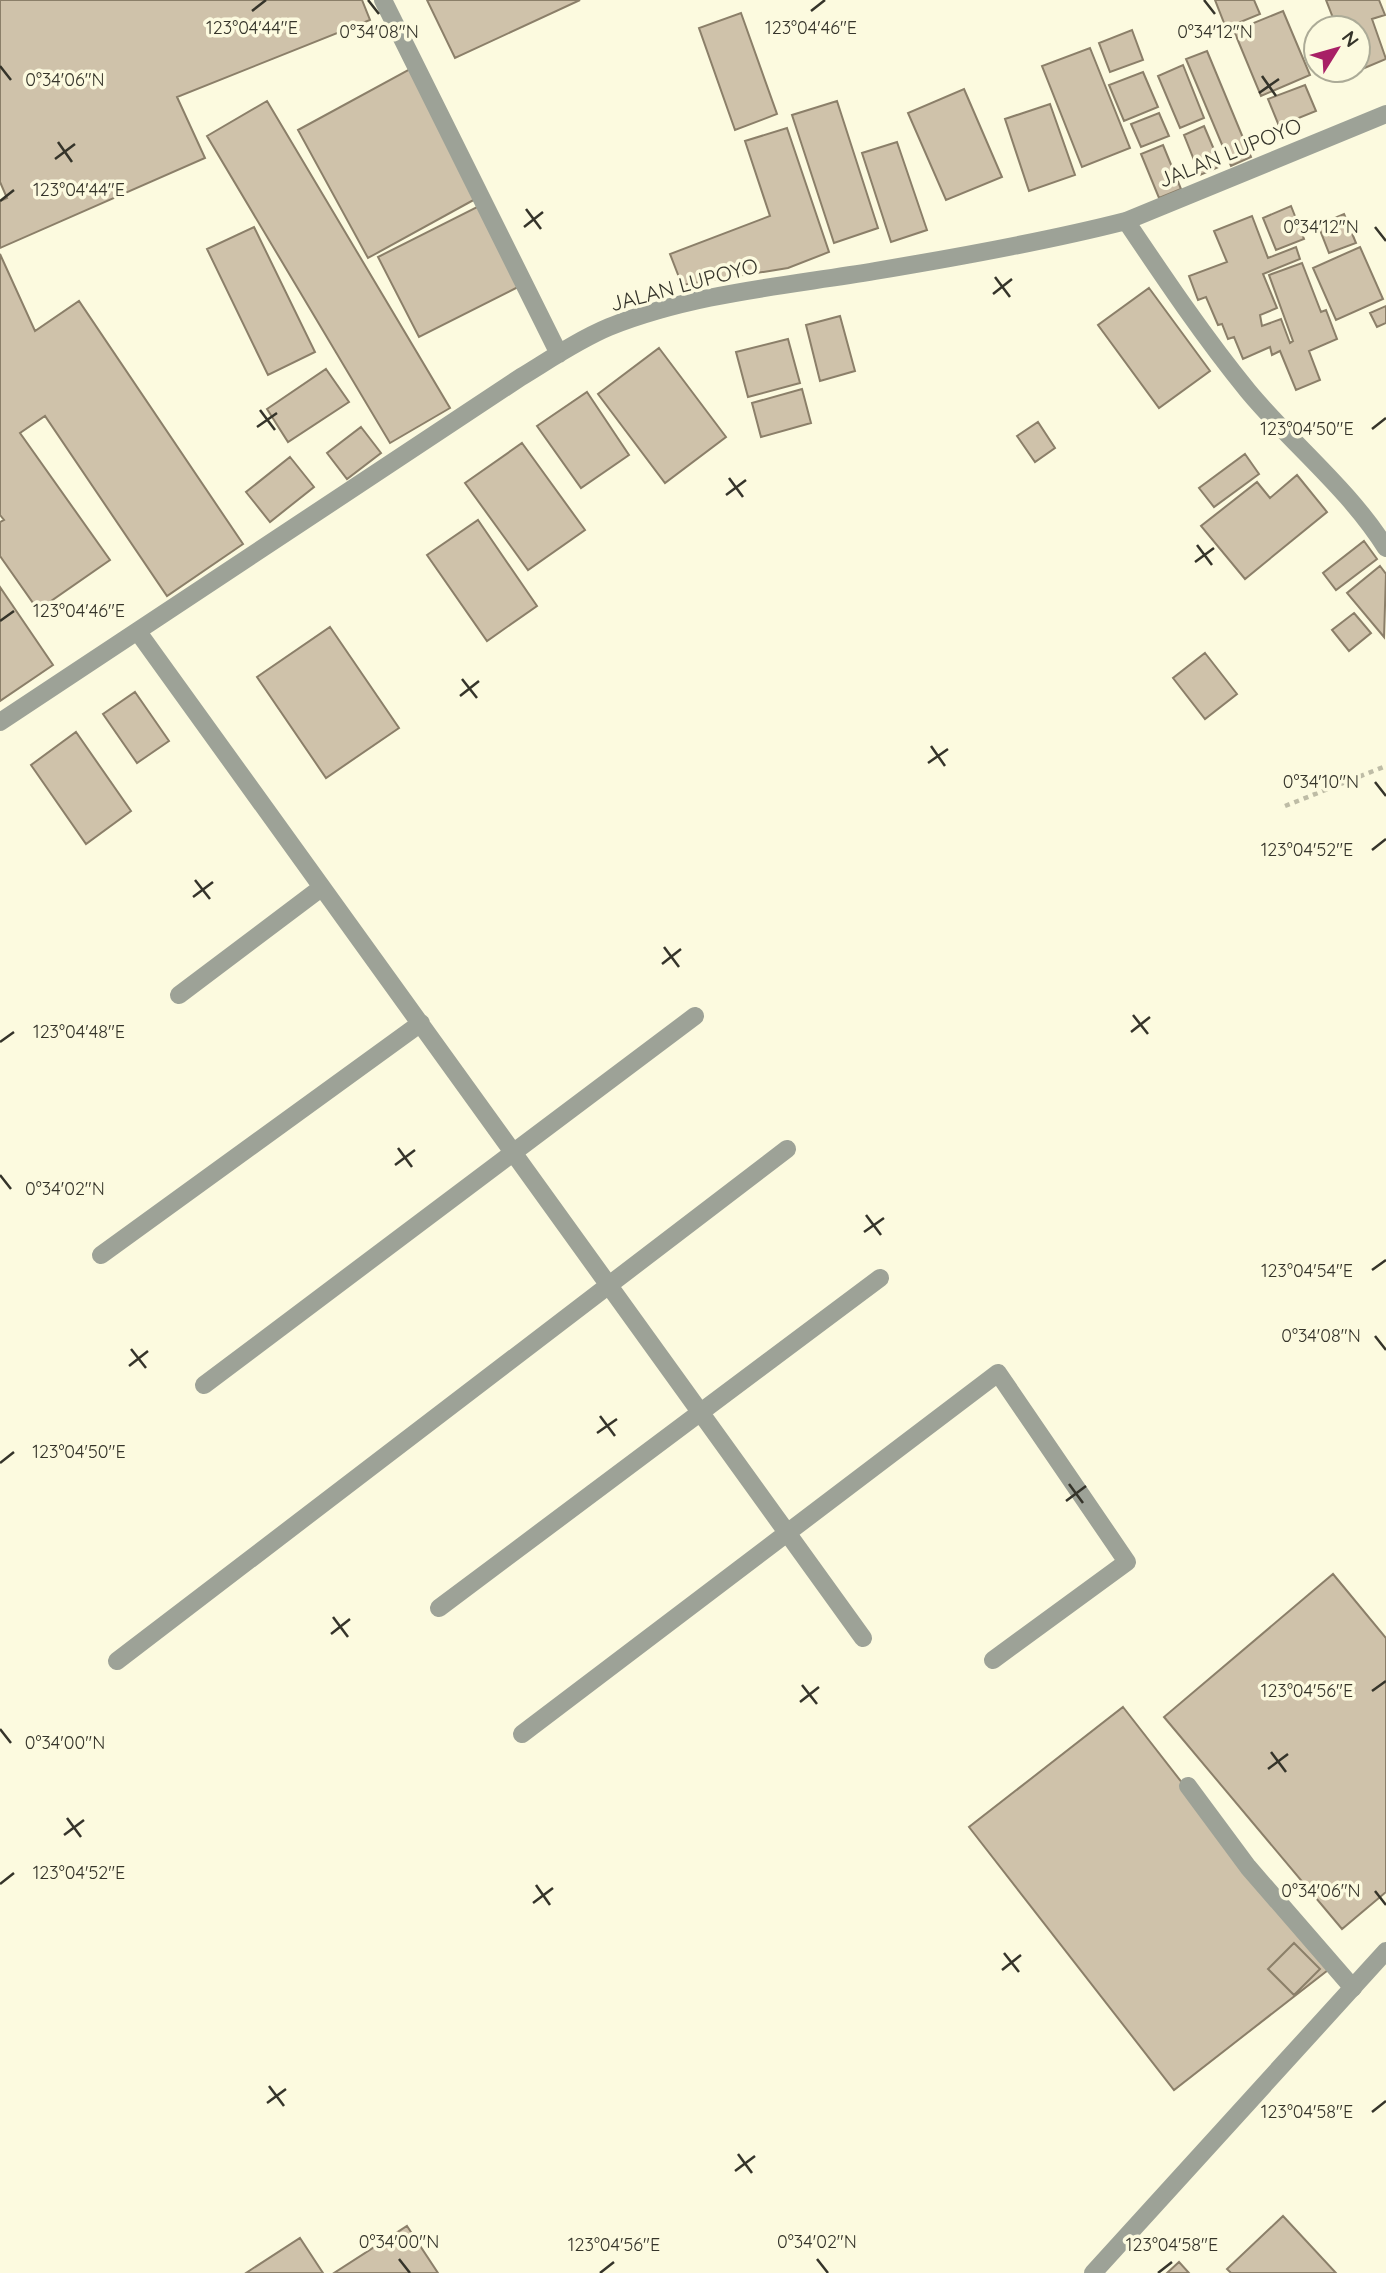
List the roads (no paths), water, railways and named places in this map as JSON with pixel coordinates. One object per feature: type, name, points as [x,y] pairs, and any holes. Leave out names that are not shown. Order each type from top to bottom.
[{"type":"street","points":[[383,0],[559,354]]},
{"type":"street","name":"JALAN LUPOYO","points":[[0,722],[559,354],[608,328],[676,306],[762,286],[886,269],[1126,221],[1386,114]]},
{"type":"street","points":[[1126,221],[1187,312],[1248,391],[1345,496],[1386,548]]},
{"type":"street","points":[[138,632],[863,1637]]},
{"type":"street","points":[[179,995],[321,888]]},
{"type":"street","points":[[204,1385],[695,1016]]},
{"type":"street","points":[[101,1255],[421,1023]]},
{"type":"street","points":[[117,1661],[787,1149]]},
{"type":"street","points":[[439,1608],[701,1415],[880,1278]]},
{"type":"street","points":[[522,1734],[998,1373],[1127,1562],[993,1660]]},
{"type":"street","points":[[1188,1786],[1248,1867],[1353,1987]]},
{"type":"street","points":[[1093,2273],[1386,1951]]}]
